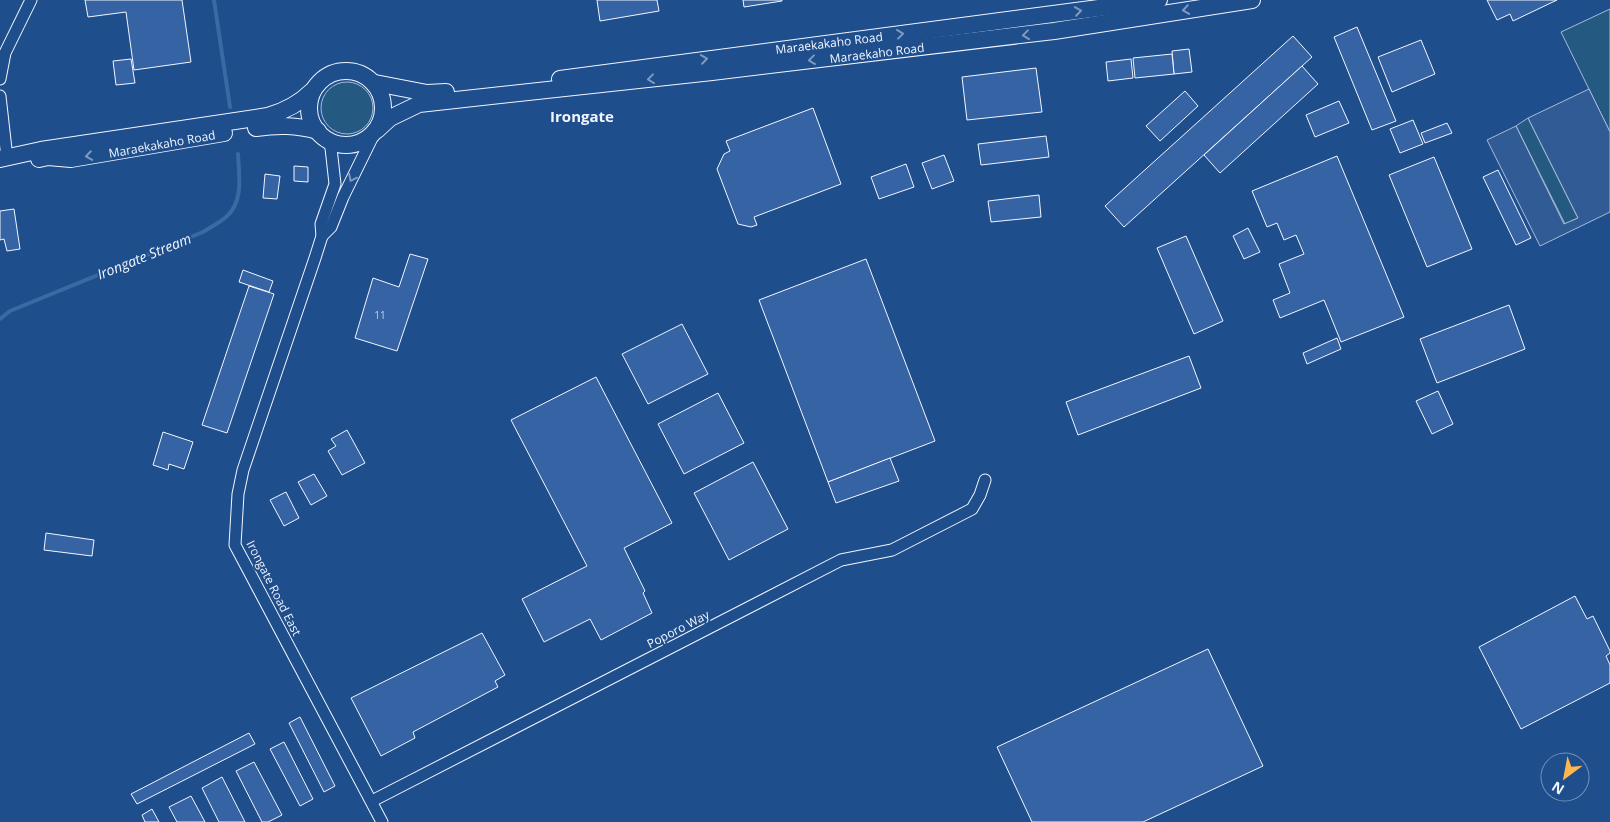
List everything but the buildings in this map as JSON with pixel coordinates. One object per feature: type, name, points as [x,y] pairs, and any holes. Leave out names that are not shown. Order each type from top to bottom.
[{"type":"main road","name":"Maraekakaho Road","points":[[376,132],[390,118],[419,104],[1159,0]]},
{"type":"main road","name":"Maraekaho Road","points":[[500,92],[1054,31],[1252,0]]},
{"type":"main road","points":[[340,70],[353,70],[365,74],[375,82],[382,93],[384,106],[383,118],[376,132],[357,144],[344,145],[332,143],[314,127],[309,103],[312,91],[319,81],[329,74],[340,70]]},
{"type":"main road","points":[[375,82],[427,93],[500,92]]},
{"type":"main road","name":"Maraekakaho Road","points":[[4,158],[41,150],[188,127],[239,122],[283,112],[304,99],[312,91]]},
{"type":"main road","name":"Maraekakaho Road","points":[[4,158],[17,162],[48,158],[71,159],[252,128],[282,125],[304,127],[322,135]]},
{"type":"street","points":[[0,79],[4,53],[31,0]]},
{"type":"street","points":[[0,96],[4,158]]},
{"type":"street","points":[[322,236],[331,228],[352,176],[376,132]]},
{"type":"street","points":[[322,135],[331,148],[335,184],[321,224],[322,236]]},
{"type":"street","name":"Irongate Road East","points":[[322,236],[243,470],[238,494],[235,545],[382,822]]},
{"type":"street","name":"Poporo Way","points":[[372,801],[841,560],[892,550],[972,509],[980,495],[985,480]]},
{"type":"shaded area","points":[[1610,9],[1610,132],[1561,32]]},
{"type":"shaded area","points":[[342,82],[352,82],[361,86],[369,94],[373,108],[369,122],[361,130],[352,134],[342,134],[333,130],[325,122],[321,113],[321,103],[325,94],[333,86]]},
{"type":"shaded area","points":[[1589,89],[1610,132],[1610,212],[1540,246],[1487,140],[1516,126],[1564,224],[1578,218],[1528,118]]},
{"type":"shaded area","points":[[1528,118],[1578,218],[1565,224],[1516,126]]},
{"type":"waterway","name":"Irongate Stream","points":[[214,0],[230,107]]},
{"type":"waterway","name":"Irongate Stream","points":[[0,319],[10,311],[203,232],[221,221],[232,211],[236,204],[239,188],[238,154]]},
{"type":"district","name":"Irongate","points":[[582,116]]}]
